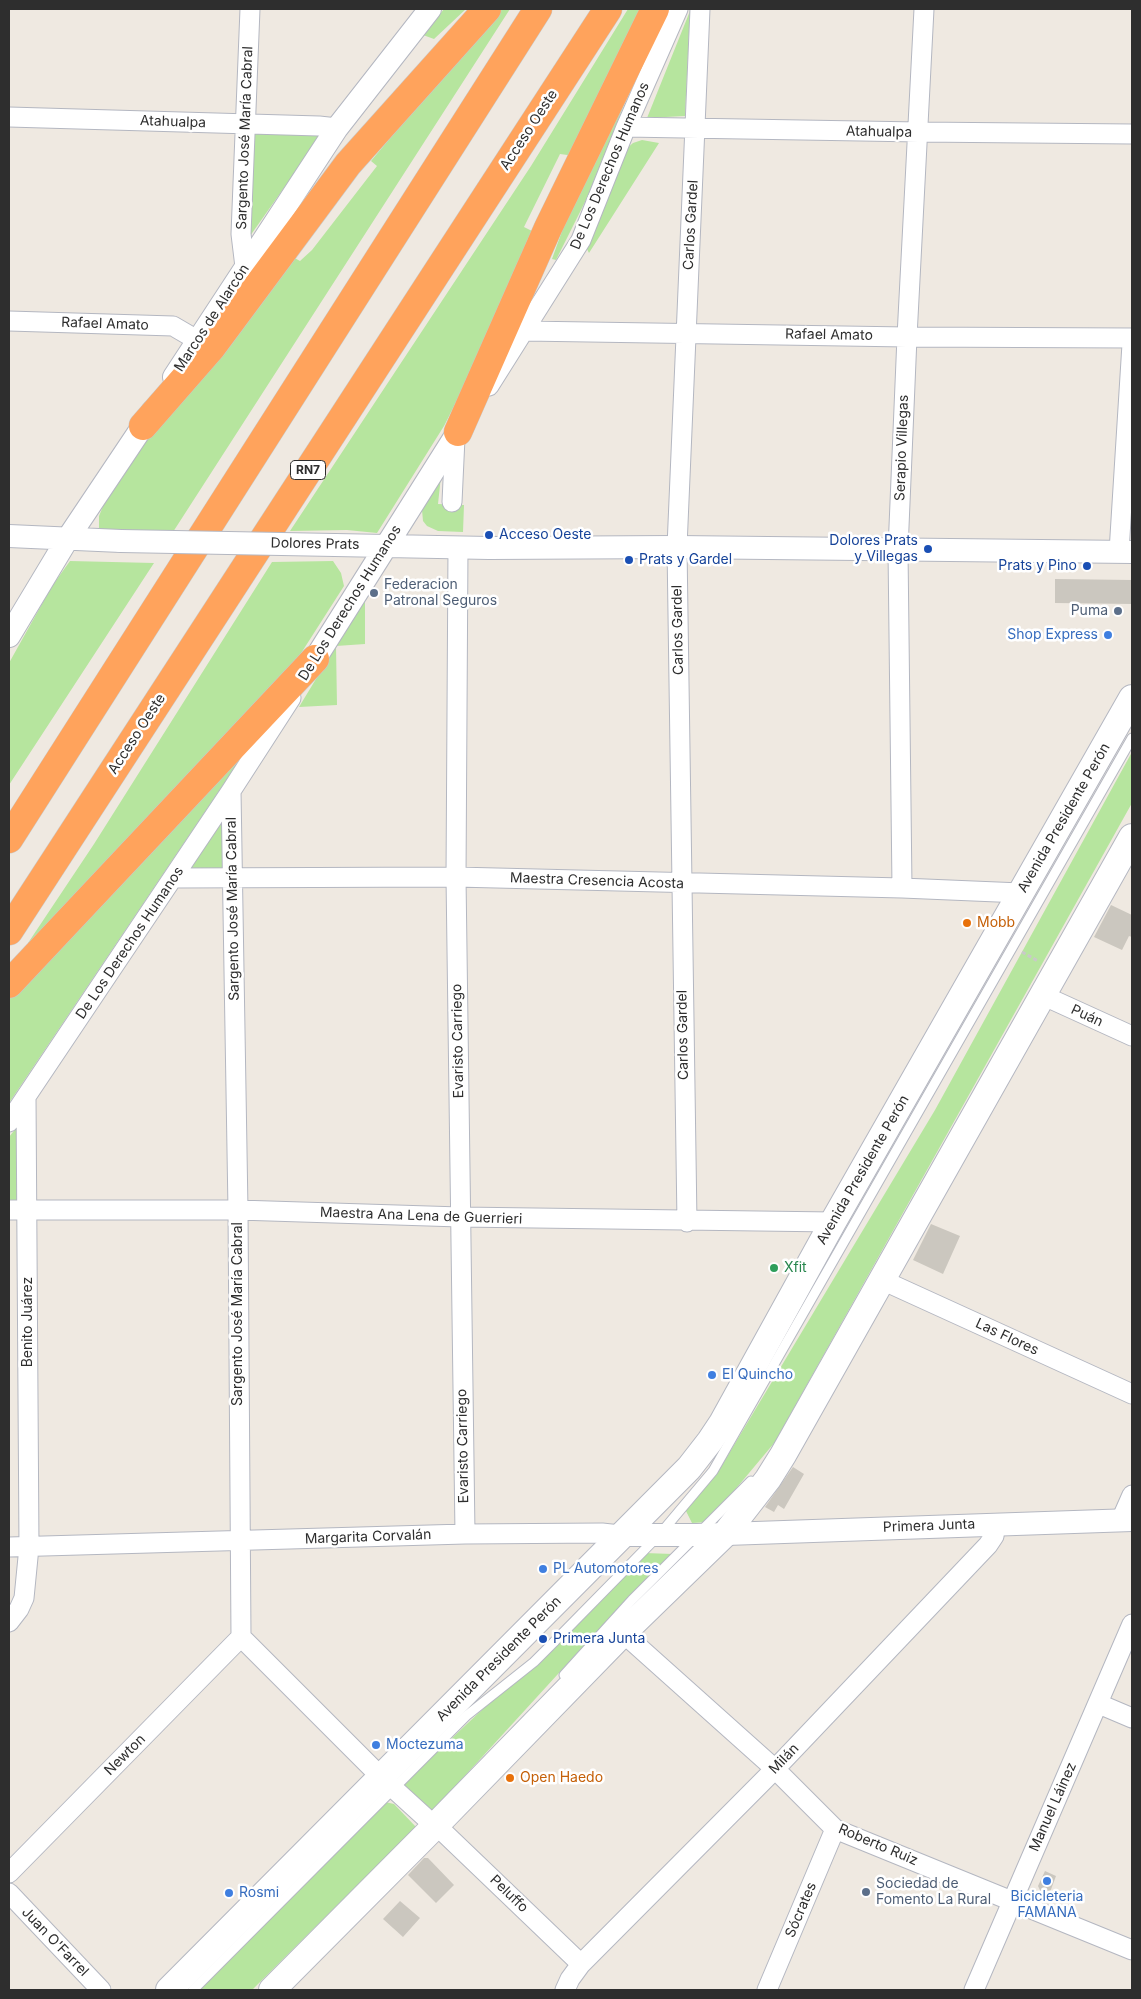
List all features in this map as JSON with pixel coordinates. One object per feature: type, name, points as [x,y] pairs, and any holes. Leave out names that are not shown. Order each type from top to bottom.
[{"type":"highway","points":[[143,426],[212,347],[348,164],[487,9]]},
{"type":"highway","points":[[9,839],[538,9]]},
{"type":"highway","name":"Acceso Oeste","points":[[9,931],[608,9]]},
{"type":"highway","points":[[457,435],[548,228],[655,9]]},
{"type":"highway","points":[[9,984],[316,659]]},
{"type":"main road","name":"Avenida Presidente Perón","points":[[169,1990],[388,1784],[620,1535],[688,1468],[710,1441],[722,1423],[833,1222],[1132,698]]},
{"type":"main road","points":[[272,1990],[427,1822],[726,1533],[783,1455],[1042,995],[1130,834]]},
{"type":"street","name":"Sargento José María Cabral","points":[[245,267],[241,234],[250,9]]},
{"type":"street","name":"Marcos de Alarcón","points":[[9,636],[68,538],[337,128],[430,9]]},
{"type":"street","name":"De Los Derechos Humanos","points":[[9,1122],[232,791],[316,659],[385,545],[525,331],[581,240],[626,127],[678,9]]},
{"type":"street","name":"Carlos Gardel","points":[[687,1222],[677,547],[700,9]]},
{"type":"street","name":"Serapio Villegas","points":[[902,888],[898,550],[924,9]]},
{"type":"street","name":"Atahualpa","points":[[9,117],[337,128]]},
{"type":"street","name":"Atahualpa","points":[[626,127],[1132,134]]},
{"type":"street","name":"Rafael Amato","points":[[9,321],[173,326],[197,340]]},
{"type":"street","name":"Rafael Amato","points":[[525,331],[686,332],[907,337],[1132,338]]},
{"type":"street","points":[[1126,552],[1132,344]]},
{"type":"street","points":[[452,502],[457,435]]},
{"type":"street","name":"Dolores Prats","points":[[9,536],[120,541],[458,547],[677,547],[1126,552]]},
{"type":"street","name":"Evaristo Carriego","points":[[458,547],[456,877],[464,1534]]},
{"type":"street","name":"Sargento José María Cabral","points":[[232,791],[238,1210],[241,1637]]},
{"type":"street","name":"Maestra Cresencia Acosta","points":[[174,878],[456,877],[902,888],[1021,893]]},
{"type":"street","name":"Puán","points":[[1042,995],[1132,1036]]},
{"type":"street","name":"Benito Juárez","points":[[9,1622],[19,1609],[24,1598],[29,1547],[18,1210],[26,1097]]},
{"type":"street","name":"Maestra Ana Lena de Guerrieri","points":[[18,1210],[238,1210],[687,1222],[833,1222]]},
{"type":"street","name":"Las Flores","points":[[882,1280],[1132,1394]]},
{"type":"street","points":[[1126,1520],[1132,1495]]},
{"type":"street","name":"Primera Junta","points":[[726,1533],[1126,1520]]},
{"type":"street","name":"Milán","points":[[565,1990],[570,1979],[581,1964],[775,1769],[988,1545],[994,1536],[996,1524]]},
{"type":"street","name":"Margarita Corvalán","points":[[9,1547],[239,1542],[464,1534],[602,1533],[620,1535],[697,1535],[726,1533]]},
{"type":"street","name":"Manuel Láinez","points":[[974,1990],[1132,1624]]},
{"type":"street","name":"Roberto Ruiz","points":[[623,1633],[775,1769],[835,1829],[1132,1950]]},
{"type":"street","points":[[241,1637],[388,1784]]},
{"type":"street","name":"Newton","points":[[9,1872],[241,1637]]},
{"type":"street","points":[[1099,1704],[1132,1718]]},
{"type":"street","name":"Peluffo","points":[[388,1784],[581,1964]]},
{"type":"street","name":"Sócrates","points":[[767,1990],[835,1829]]},
{"type":"street","name":"Juan O'Farrel","points":[[9,1893],[101,1990]]},
{"type":"lane","points":[[193,1990],[388,1784],[466,1716],[534,1662],[660,1534],[713,1471],[1132,738]]},
{"type":"lane","points":[[769,1459],[1130,834]]},
{"type":"lane","points":[[555,1685],[632,1600],[759,1472]]},
{"type":"lane","points":[[341,1906],[427,1822]]},
{"type":"green space","points":[[444,9],[466,9],[434,39],[423,35]]},
{"type":"green space","points":[[498,9],[510,9],[173,532],[99,533],[99,516],[106,499],[124,469],[291,256],[300,261],[312,250],[377,166],[371,161]]},
{"type":"green space","points":[[628,9],[643,9],[575,156],[560,154],[524,227],[532,231],[526,243],[532,247],[497,321],[444,426],[377,533],[347,530],[290,531],[531,166]]},
{"type":"green space","points":[[690,11],[685,116],[647,118]]},
{"type":"green space","points":[[639,67],[587,198],[556,260],[552,259],[586,164]]},
{"type":"green space","points":[[253,130],[322,134],[250,236]]},
{"type":"green space","points":[[642,140],[659,143],[589,253],[584,243],[625,150],[633,143]]},
{"type":"green space","points":[[441,476],[438,504],[464,505],[463,532],[438,531],[427,526],[423,521],[422,510],[428,496]]},
{"type":"green space","points":[[70,561],[154,563],[9,785],[9,663],[52,586]]},
{"type":"green space","points":[[333,561],[341,573],[344,586],[298,658],[30,945],[28,943],[94,844],[272,562]]},
{"type":"green space","points":[[365,599],[365,644],[336,646]]},
{"type":"green space","points":[[336,646],[337,705],[299,707]]},
{"type":"green space","points":[[262,725],[227,779],[9,1103],[9,996]]},
{"type":"green space","points":[[1132,752],[1132,803],[775,1442],[708,1522],[692,1523],[685,1509],[722,1465],[935,1110]]},
{"type":"green space","points":[[227,808],[227,872],[182,874]]},
{"type":"green space","points":[[17,1127],[20,1206],[9,1207],[9,1137]]},
{"type":"green space","points":[[644,1553],[673,1554],[579,1651],[430,1814],[402,1785]]},
{"type":"green space","points":[[385,1802],[394,1804],[416,1827],[252,1990],[198,1990]]},
{"type":"building","points":[[1055,579],[1132,580],[1132,604],[1055,603]]},
{"type":"building","points":[[1111,905],[1132,915],[1132,937],[1129,936],[1122,950],[1094,937]]},
{"type":"building","points":[[931,1224],[960,1236],[943,1274],[913,1260]]},
{"type":"building","points":[[793,1467],[804,1474],[784,1509],[778,1505],[774,1512],[765,1507]]},
{"type":"building","points":[[424,1858],[428,1858],[454,1885],[436,1903],[408,1875]]},
{"type":"building","name":"Bicicleteria FAMANA","points":[[1045,1871],[1056,1876],[1046,1903],[1038,1886]]},
{"type":"building","points":[[400,1901],[420,1918],[403,1937],[383,1919]]},
{"type":"place","name":"Acceso Oeste","points":[[489,535]]},
{"type":"place","name":"Dolores Prats y Villegas","points":[[928,549]]},
{"type":"place","name":"Prats y Gardel","points":[[629,560]]},
{"type":"place","name":"Prats y Pino","points":[[1087,566]]},
{"type":"place","name":"Federacion Patronal Seguros","points":[[374,593]]},
{"type":"place","name":"Puma","points":[[1118,611]]},
{"type":"place","name":"Shop Express","points":[[1108,635]]},
{"type":"place","name":"Mobb","points":[[967,923]]},
{"type":"place","name":"Xfit","points":[[774,1268]]},
{"type":"place","name":"El Quincho","points":[[712,1375]]},
{"type":"place","name":"PL Automotores","points":[[543,1569]]},
{"type":"place","name":"Primera Junta","points":[[543,1639]]},
{"type":"place","name":"Moctezuma","points":[[376,1745]]},
{"type":"place","name":"Open Haedo","points":[[510,1778]]},
{"type":"place","name":"Bicicleteria FAMANA","points":[[1047,1881]]},
{"type":"place","name":"Sociedad de Fomento La Rural","points":[[866,1892]]},
{"type":"place","name":"Rosmi","points":[[229,1893]]}]
